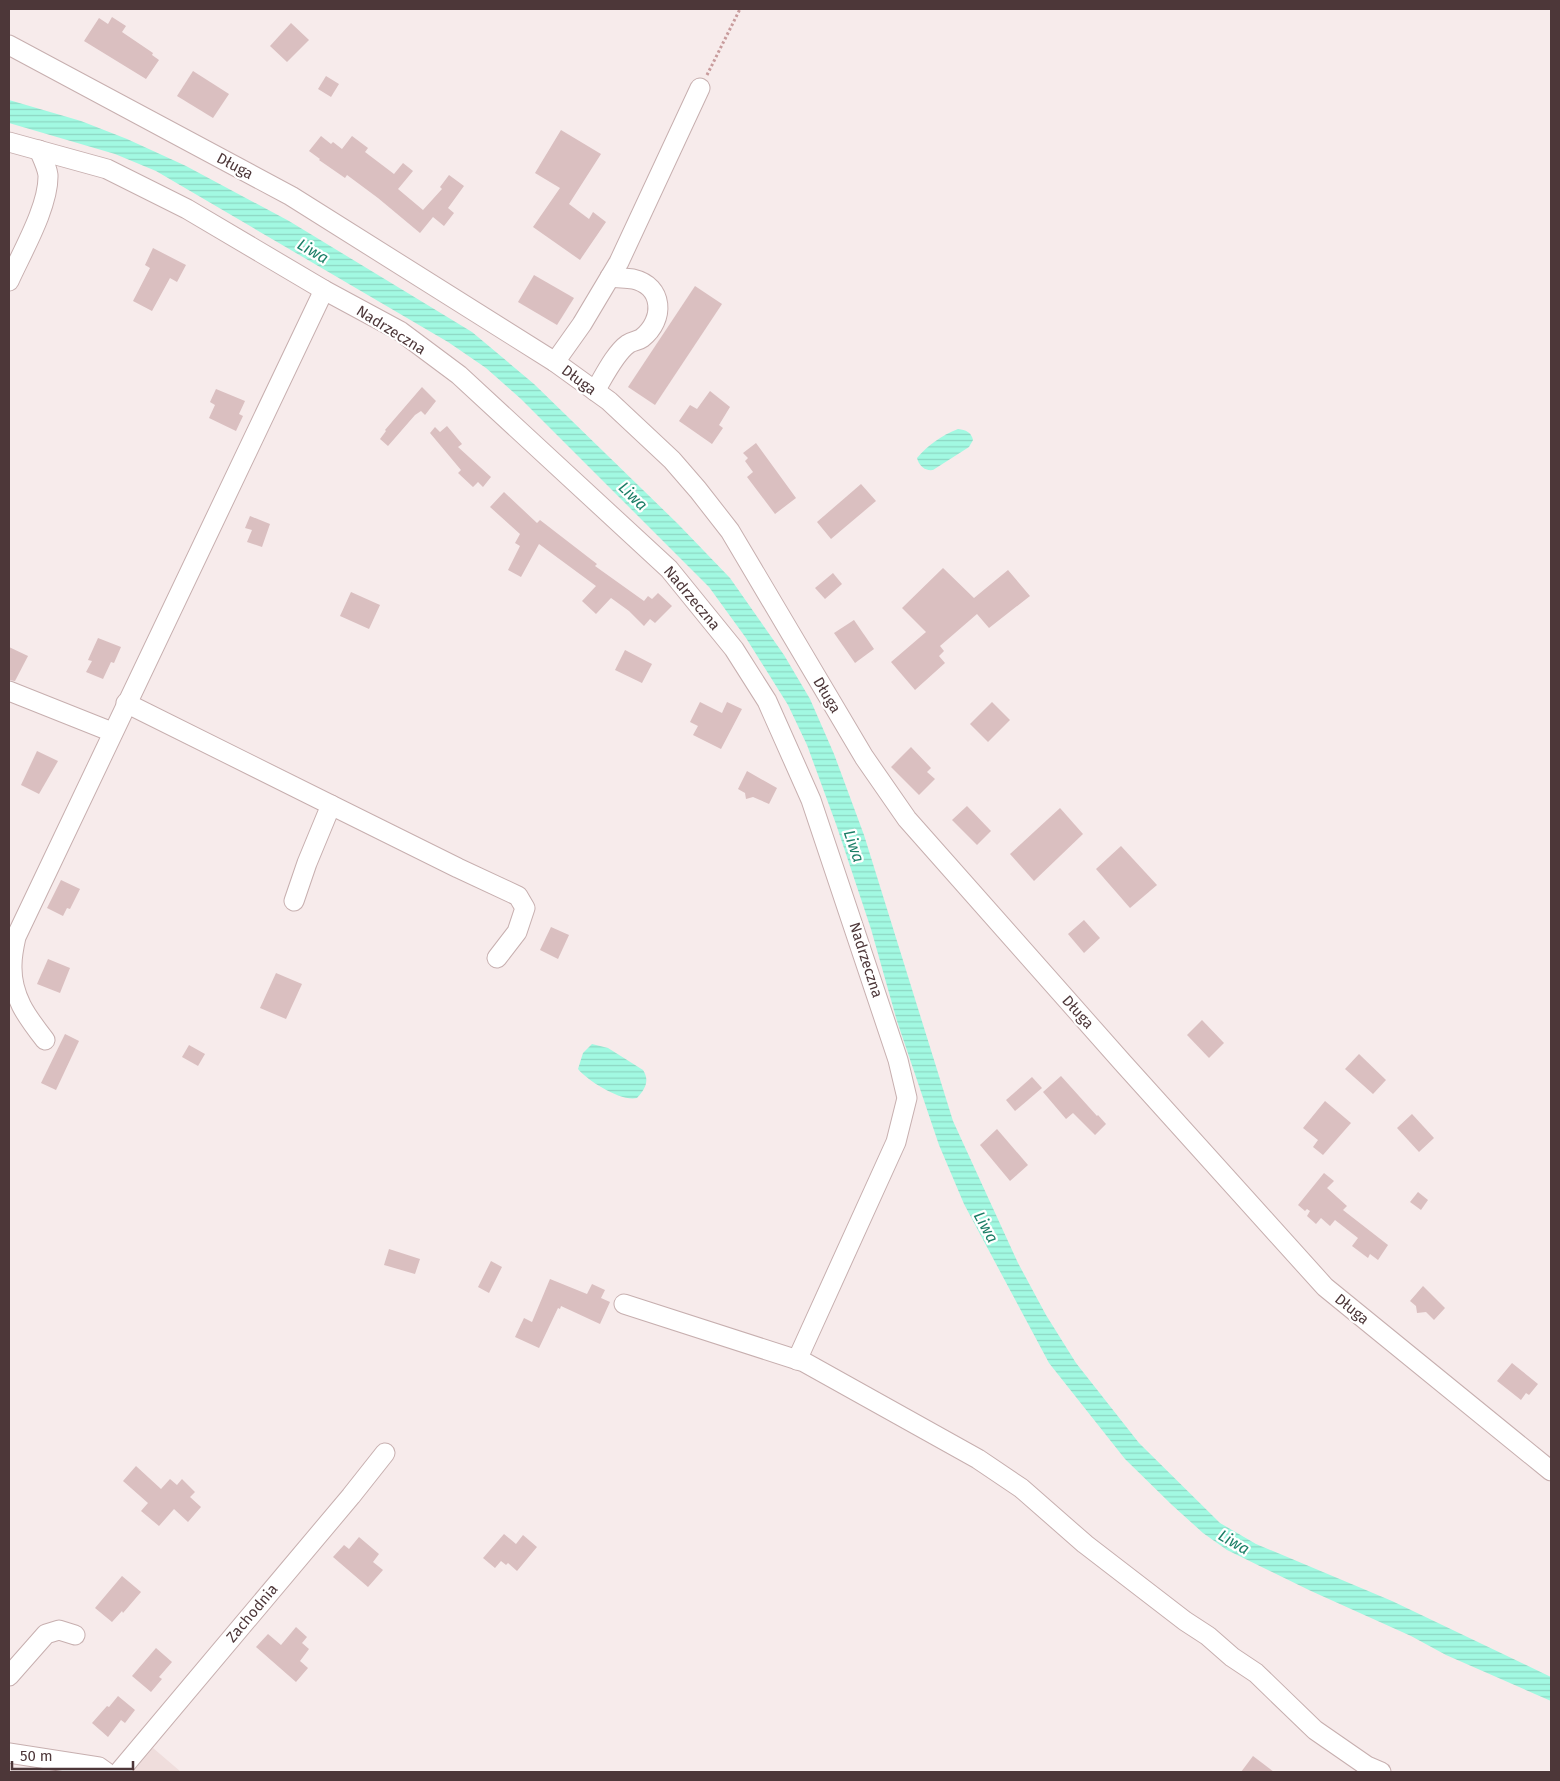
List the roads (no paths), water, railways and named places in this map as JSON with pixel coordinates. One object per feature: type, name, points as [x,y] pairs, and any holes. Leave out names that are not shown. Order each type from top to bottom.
[{"type":"street","name":"Długa","points":[[9,46],[291,196],[555,362],[608,401],[672,460],[730,530],[864,757],[907,819],[933,849],[1325,1287],[1551,1471]]},
{"type":"street","points":[[555,362],[582,324],[619,262],[700,88]]},
{"type":"street","name":"Nadrzeczna","points":[[9,142],[107,169],[188,209],[324,290],[400,331],[459,375],[669,569],[734,649],[767,701],[811,800],[895,1050],[908,1098],[896,1142],[797,1360]]},
{"type":"street","points":[[9,281],[41,210],[47,188],[48,173],[39,150]]},
{"type":"street","points":[[594,391],[628,344],[641,339],[651,329],[659,310],[658,302],[648,286],[634,279],[610,277]]},
{"type":"street","points":[[45,1040],[25,1015],[15,991],[12,966],[16,937],[324,290]]},
{"type":"street","points":[[9,691],[112,732]]},
{"type":"street","points":[[126,703],[518,896],[525,908],[517,932],[497,958]]},
{"type":"street","points":[[294,901],[307,863],[332,805]]},
{"type":"street","points":[[624,1304],[804,1362],[978,1459],[1021,1488],[1085,1544],[1208,1636],[1232,1657],[1256,1673],[1315,1730],[1367,1766],[1381,1772]]},
{"type":"street","name":"Zachodnia","points":[[118,1772],[351,1496],[385,1453]]},
{"type":"street","points":[[9,1676],[46,1634],[59,1630],[75,1635]]},
{"type":"street","points":[[9,1753],[99,1767],[106,1772]]},
{"type":"water","name":"Liwa","points":[[9,100],[81,121],[127,139],[186,166],[289,221],[472,332],[534,384],[678,524],[730,578],[784,655],[810,699],[834,754],[864,835],[953,1121],[1018,1263],[1046,1315],[1076,1363],[1139,1443],[1220,1523],[1256,1544],[1392,1601],[1551,1677],[1551,1701],[1446,1655],[1411,1636],[1311,1591],[1227,1550],[1203,1533],[1125,1459],[1049,1363],[964,1204],[939,1145],[897,1021],[871,929],[807,745],[788,705],[746,638],[709,587],[521,399],[486,368],[448,342],[156,171],[115,154],[9,123]]},
{"type":"water","points":[[958,429],[966,431],[971,435],[973,440],[969,447],[933,470],[927,470],[921,466],[917,458],[921,453],[941,437]]},
{"type":"water","points":[[592,1044],[608,1048],[643,1070],[646,1085],[637,1098],[622,1097],[605,1090],[578,1069],[583,1053]]}]
